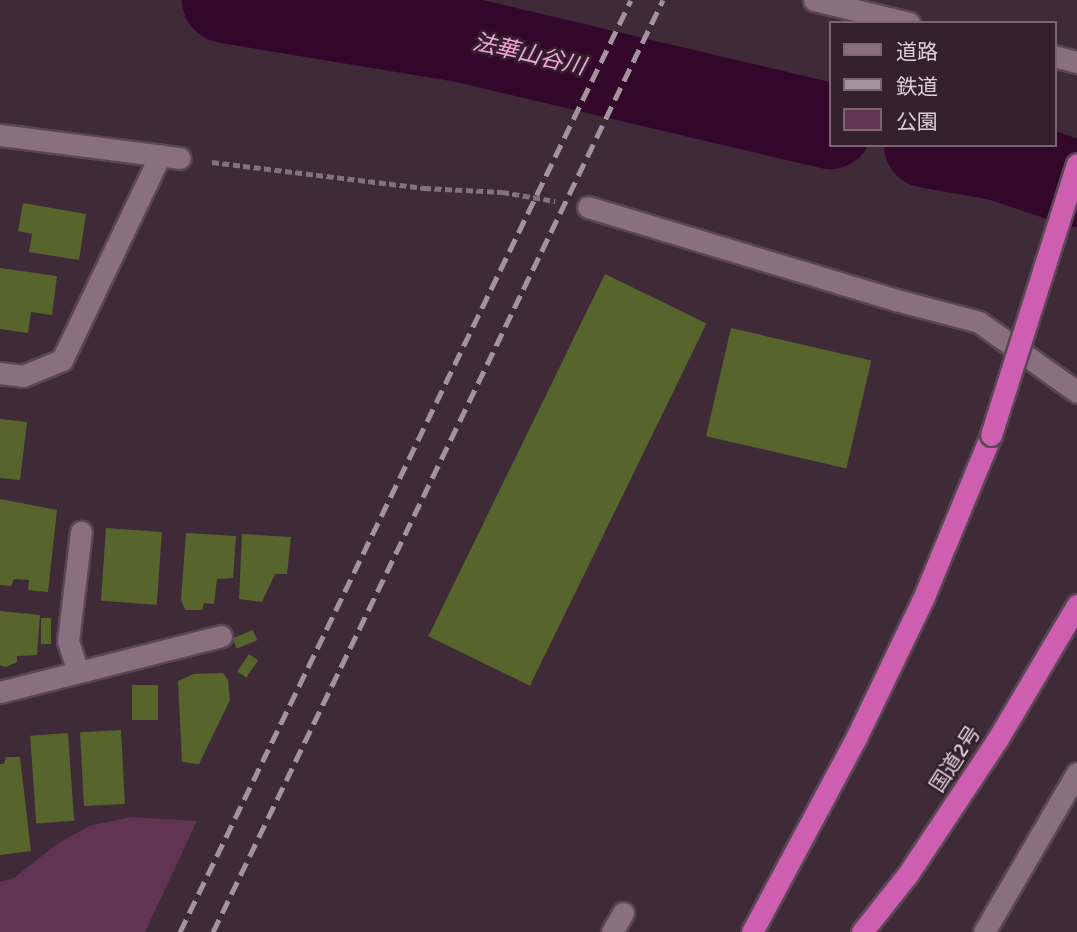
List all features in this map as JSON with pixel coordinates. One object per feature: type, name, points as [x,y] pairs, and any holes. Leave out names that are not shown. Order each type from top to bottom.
[{"type":"highway","points":[[752,932],[857,736],[923,599],[991,435],[1077,164]]},
{"type":"highway","name":"国道2号","points":[[862,932],[908,874],[997,740],[1077,605]]},
{"type":"street","points":[[814,0],[901,21]]},
{"type":"street","points":[[1056,57],[1077,62]]},
{"type":"street","points":[[0,135],[170,156],[62,360],[23,376],[0,373]]},
{"type":"street","points":[[588,207],[895,300],[979,322],[1077,392]]},
{"type":"street","points":[[78,672],[68,641],[81,532]]},
{"type":"street","points":[[0,692],[221,636]]},
{"type":"street","points":[[984,932],[1077,774]]},
{"type":"street","points":[[612,932],[622,913]]},
{"type":"path","points":[[170,156],[424,188],[502,192],[588,207]]},
{"type":"green space","points":[[131,817],[197,821],[145,932],[0,932],[0,882],[14,878],[57,844],[89,826]]},
{"type":"building","points":[[23,203],[86,214],[79,260],[29,252],[32,234],[18,231]]},
{"type":"building","points":[[0,268],[57,276],[52,315],[31,312],[28,333],[0,329]]},
{"type":"building","points":[[605,274],[707,324],[530,686],[428,636]]},
{"type":"building","points":[[731,328],[871,360],[846,469],[706,436]]},
{"type":"building","points":[[0,419],[27,422],[20,480],[0,478]]},
{"type":"building","points":[[0,499],[57,510],[48,592],[28,590],[29,580],[14,579],[11,586],[0,585]]},
{"type":"building","points":[[106,528],[162,532],[157,605],[101,601]]},
{"type":"building","points":[[186,533],[236,536],[233,578],[217,579],[214,604],[204,603],[202,610],[185,610],[181,599]]},
{"type":"building","points":[[242,534],[291,537],[287,574],[275,574],[262,602],[239,599]]},
{"type":"building","points":[[0,611],[40,615],[37,655],[17,656],[17,662],[6,667],[0,665]]},
{"type":"building","points":[[41,618],[51,618],[51,644],[41,644]]},
{"type":"building","points":[[253,630],[257,640],[237,648],[233,638]]},
{"type":"building","points":[[249,654],[258,660],[246,678],[237,671]]},
{"type":"building","points":[[223,673],[228,680],[230,700],[199,764],[182,762],[178,681],[194,674]]},
{"type":"building","points":[[132,685],[158,685],[158,720],[132,720]]},
{"type":"building","points":[[121,730],[125,804],[84,806],[80,732]]},
{"type":"building","points":[[68,733],[74,821],[36,823],[30,736]]},
{"type":"building","points":[[6,757],[20,757],[31,851],[0,855],[0,764],[4,764]]},
{"type":"waterway","name":"法華山谷川","points":[[225,0],[461,39],[828,126]]},
{"type":"waterway","name":"法華山谷川","points":[[938,147],[1001,158],[1077,184]]},
{"type":"railway","points":[[180,932],[631,0]]},
{"type":"railway","points":[[213,932],[663,0]]}]
